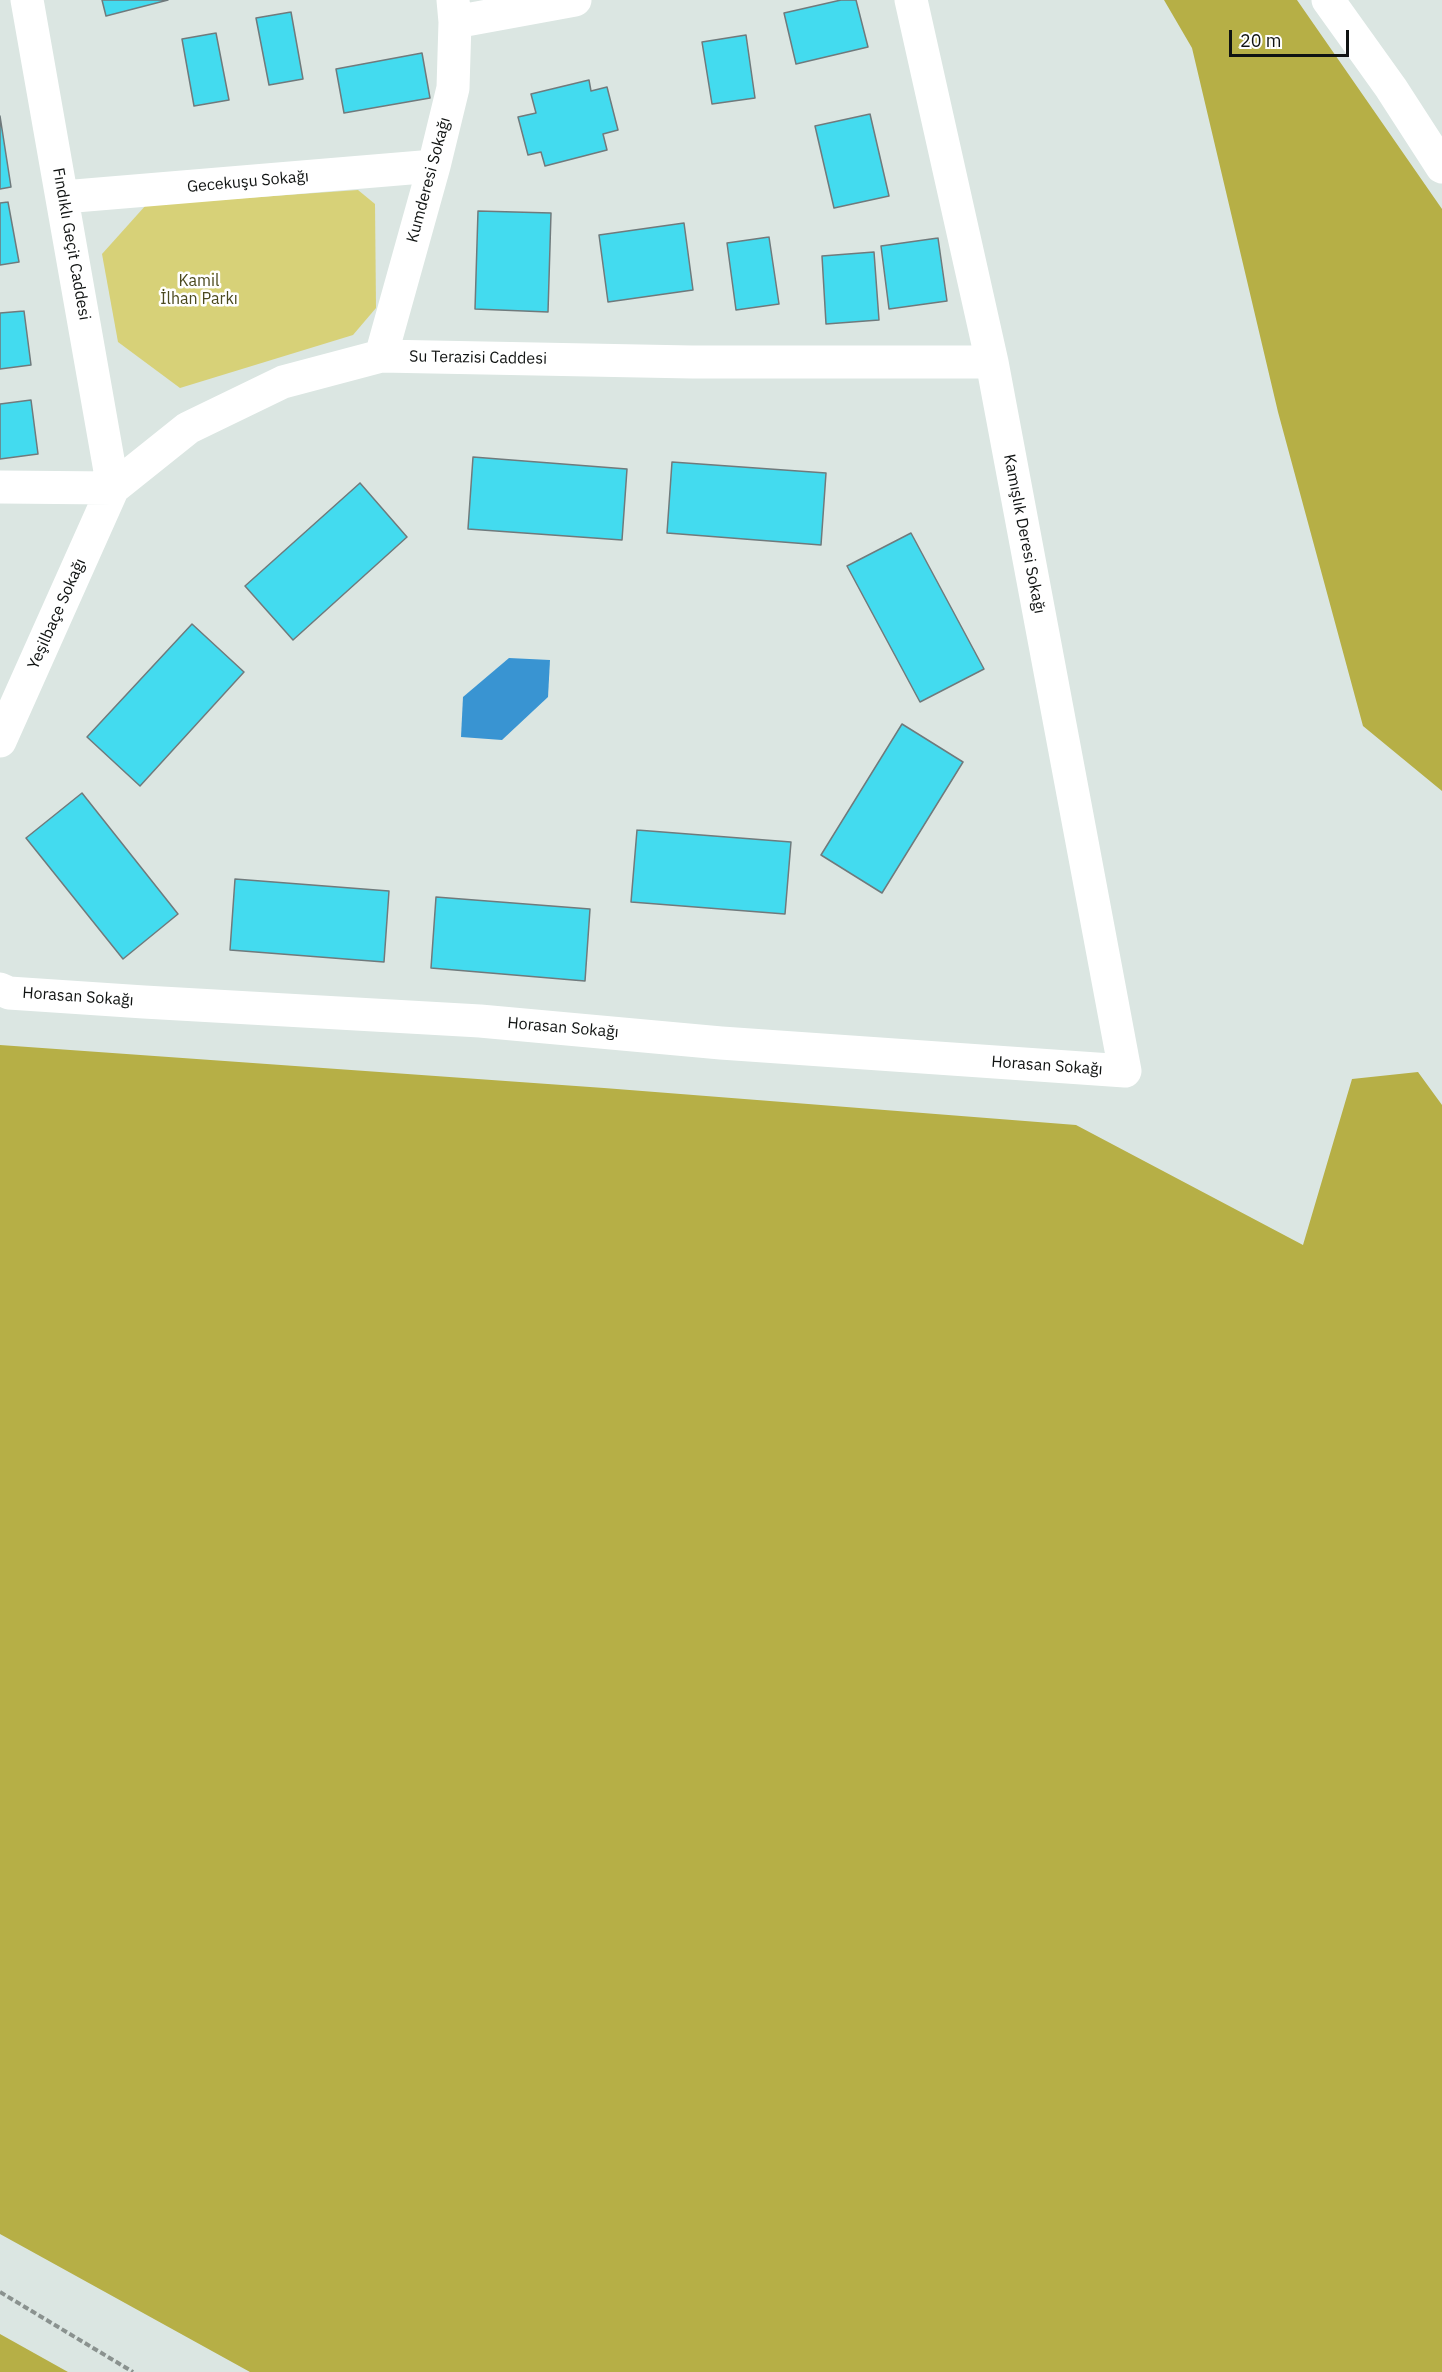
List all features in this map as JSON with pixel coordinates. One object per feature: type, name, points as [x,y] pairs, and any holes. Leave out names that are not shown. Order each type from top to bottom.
[{"type":"street","name":"Fındıklı Geçit Caddesi","points":[[27,0],[113,488]]},
{"type":"street","points":[[454,11],[575,0]]},
{"type":"street","name":"Kamışlık Deresi Sokağı","points":[[911,0],[992,362],[1125,1071]]},
{"type":"street","points":[[1328,0],[1391,88],[1442,167]]},
{"type":"street","name":"Kumderesi Sokağı","points":[[381,356],[434,166],[453,88],[454,11]]},
{"type":"street","name":"Gecekuşu Sokağı","points":[[63,197],[434,166]]},
{"type":"street","name":"Su Terazisi Caddesi","points":[[113,488],[188,428],[283,382],[381,356],[692,362],[992,362]]},
{"type":"street","points":[[0,488],[113,488]]},
{"type":"street","name":"Yeşilbaçe Sokağı","points":[[0,741],[113,488]]},
{"type":"street","name":"Horasan Sokağı","points":[[0,989],[9,993],[480,1021],[721,1043],[1125,1071]]},
{"type":"path","points":[[0,2292],[134,2372]]},
{"type":"green space","name":"Kamil İlhan Parkı","points":[[358,190],[375,204],[376,308],[353,335],[180,388],[118,342],[102,254],[146,205]]},
{"type":"shaded area","points":[[1164,0],[1297,0],[1442,209],[1442,791],[1363,726],[1278,412],[1192,48]]},
{"type":"shaded area","points":[[0,1045],[604,1088],[1076,1125],[1303,1245],[1352,1079],[1418,1072],[1442,1105],[1442,2372],[250,2372],[0,2234]]},
{"type":"shaded area","points":[[0,2334],[68,2372],[0,2372]]},
{"type":"water","points":[[509,658],[550,660],[548,697],[502,740],[461,737],[463,697]]},
{"type":"building","points":[[102,0],[168,0],[106,16]]},
{"type":"building","points":[[841,0],[856,0],[868,47],[796,64],[784,13]]},
{"type":"building","points":[[291,12],[303,79],[269,85],[256,18]]},
{"type":"building","points":[[216,33],[229,100],[194,106],[182,39]]},
{"type":"building","points":[[746,35],[755,98],[712,104],[702,42]]},
{"type":"building","points":[[422,53],[430,98],[344,113],[336,69]]},
{"type":"building","points":[[589,80],[591,91],[607,87],[618,130],[603,134],[607,150],[545,166],[541,152],[528,155],[518,117],[536,113],[531,94]]},
{"type":"building","points":[[870,114],[889,196],[834,208],[815,126]]},
{"type":"building","points":[[0,116],[11,187],[0,189]]},
{"type":"building","points":[[8,202],[19,262],[0,265],[0,203]]},
{"type":"building","points":[[478,211],[551,213],[548,312],[475,309]]},
{"type":"building","points":[[684,223],[693,290],[608,302],[599,235]]},
{"type":"building","points":[[769,237],[779,304],[736,310],[727,243]]},
{"type":"building","points":[[938,238],[947,301],[889,309],[881,246]]},
{"type":"building","points":[[874,252],[879,320],[826,324],[822,256]]},
{"type":"building","points":[[24,311],[31,365],[0,369],[0,313]]},
{"type":"building","points":[[31,400],[38,454],[0,459],[0,404]]},
{"type":"building","points":[[473,457],[627,469],[622,540],[468,529]]},
{"type":"building","points":[[672,462],[826,473],[821,545],[667,533]]},
{"type":"building","points":[[360,483],[407,537],[293,640],[245,586]]},
{"type":"building","points":[[911,533],[984,669],[920,702],[847,566]]},
{"type":"building","points":[[192,624],[244,672],[140,786],[87,737]]},
{"type":"building","points":[[902,724],[963,762],[882,893],[821,855]]},
{"type":"building","points":[[82,793],[178,914],[123,959],[26,838]]},
{"type":"building","points":[[637,830],[791,842],[785,914],[631,902]]},
{"type":"building","points":[[235,879],[389,891],[384,962],[230,950]]},
{"type":"building","points":[[436,897],[590,909],[585,981],[431,968]]}]
